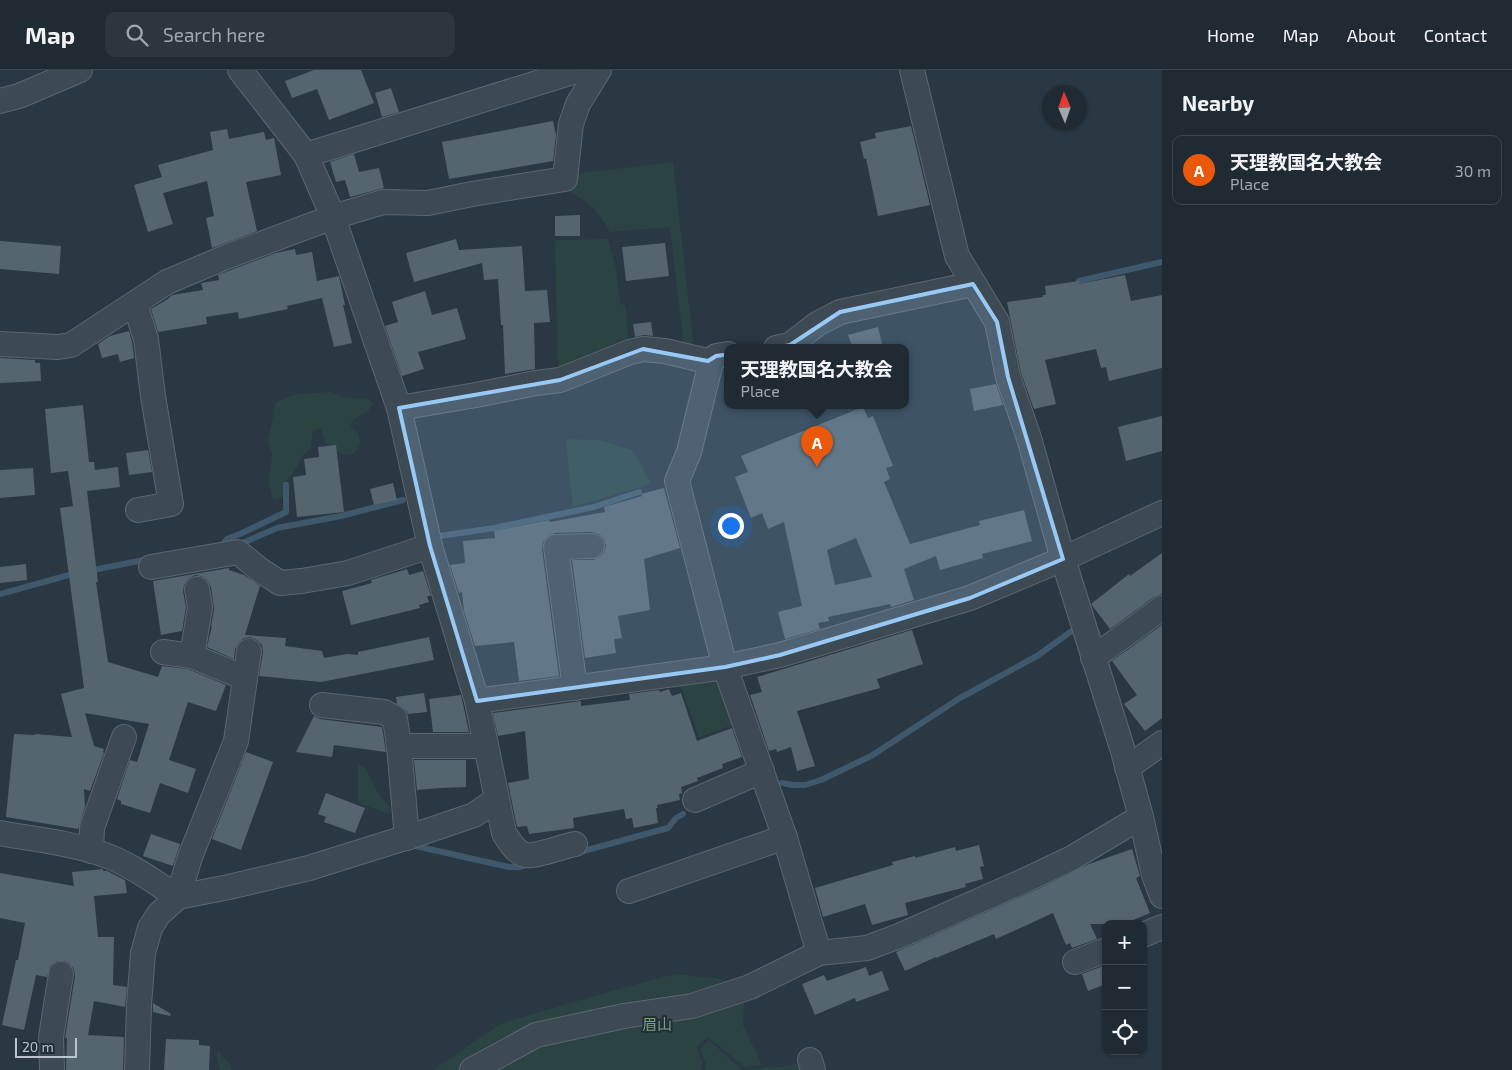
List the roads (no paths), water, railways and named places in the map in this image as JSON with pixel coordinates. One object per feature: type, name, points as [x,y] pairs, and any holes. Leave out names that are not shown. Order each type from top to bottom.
[{"type":"street","points":[[0,101],[19,96],[80,70]]},
{"type":"street","points":[[240,70],[306,155],[333,217],[399,408],[430,546],[478,701],[504,833],[511,846],[524,854],[532,855],[575,844]]},
{"type":"street","points":[[306,155],[579,70]]},
{"type":"street","points":[[0,344],[58,347],[71,345],[167,282],[333,217],[384,202],[428,203],[565,179],[571,124],[578,104],[599,70]]},
{"type":"street","points":[[912,70],[956,256],[997,322],[1008,376],[1127,768],[1141,817],[1154,875],[1162,896]]},
{"type":"street","points":[[791,344],[817,324],[840,312],[973,284]]},
{"type":"street","points":[[135,304],[146,339],[153,396],[171,504],[138,510]]},
{"type":"street","points":[[399,408],[560,380],[630,352],[643,349],[720,358],[689,452],[676,482],[725,667],[785,837],[819,953]]},
{"type":"street","points":[[478,701],[725,667],[780,655],[970,598],[1063,559],[1162,513]]},
{"type":"street","points":[[151,567],[238,552],[280,583],[302,581],[348,572],[430,546]]},
{"type":"street","points":[[575,688],[549,548],[592,546]]},
{"type":"street","points":[[192,656],[200,607],[197,588]]},
{"type":"street","points":[[1094,658],[1162,608]]},
{"type":"street","points":[[178,897],[190,857],[236,741],[249,651]]},
{"type":"street","points":[[163,652],[192,656],[245,678]]},
{"type":"street","points":[[322,705],[384,712],[395,718],[407,838]]},
{"type":"street","points":[[91,851],[92,828],[124,737]]},
{"type":"street","points":[[1127,768],[1162,743]]},
{"type":"street","points":[[399,746],[486,746]]},
{"type":"street","points":[[695,800],[762,771]]},
{"type":"street","points":[[137,1070],[143,953],[150,928],[159,914],[178,897],[309,868],[474,815],[496,800]]},
{"type":"street","points":[[472,1070],[536,1035],[624,1016],[692,1006],[750,987],[819,953],[867,948],[899,936],[1072,858],[1141,817]]},
{"type":"street","points":[[0,833],[103,854],[126,865],[178,897]]},
{"type":"street","points":[[629,891],[663,889],[704,875],[785,837]]},
{"type":"street","points":[[1147,933],[1162,927]]},
{"type":"street","points":[[1075,962],[1102,952]]},
{"type":"street","points":[[52,1070],[51,1037],[61,974]]},
{"type":"waterway","points":[[1079,281],[1162,262]]},
{"type":"waterway","points":[[221,547],[227,539],[286,512],[286,485]]},
{"type":"waterway","points":[[440,536],[494,528],[594,507],[639,492]]},
{"type":"waterway","points":[[238,545],[277,528],[341,516],[403,500]]},
{"type":"waterway","points":[[88,571],[149,559]]},
{"type":"waterway","points":[[0,594],[76,573]]},
{"type":"waterway","points":[[782,783],[805,785],[821,780],[871,756],[960,698],[1037,656],[1076,628]]},
{"type":"waterway","points":[[576,853],[668,828],[676,818],[683,814]]},
{"type":"waterway","points":[[411,845],[509,867],[530,864]]},
{"type":"place","name":"天理教国名大教会","points":[[817,467]]},
{"type":"park label","name":"眉山","points":[[657,1025]]}]
